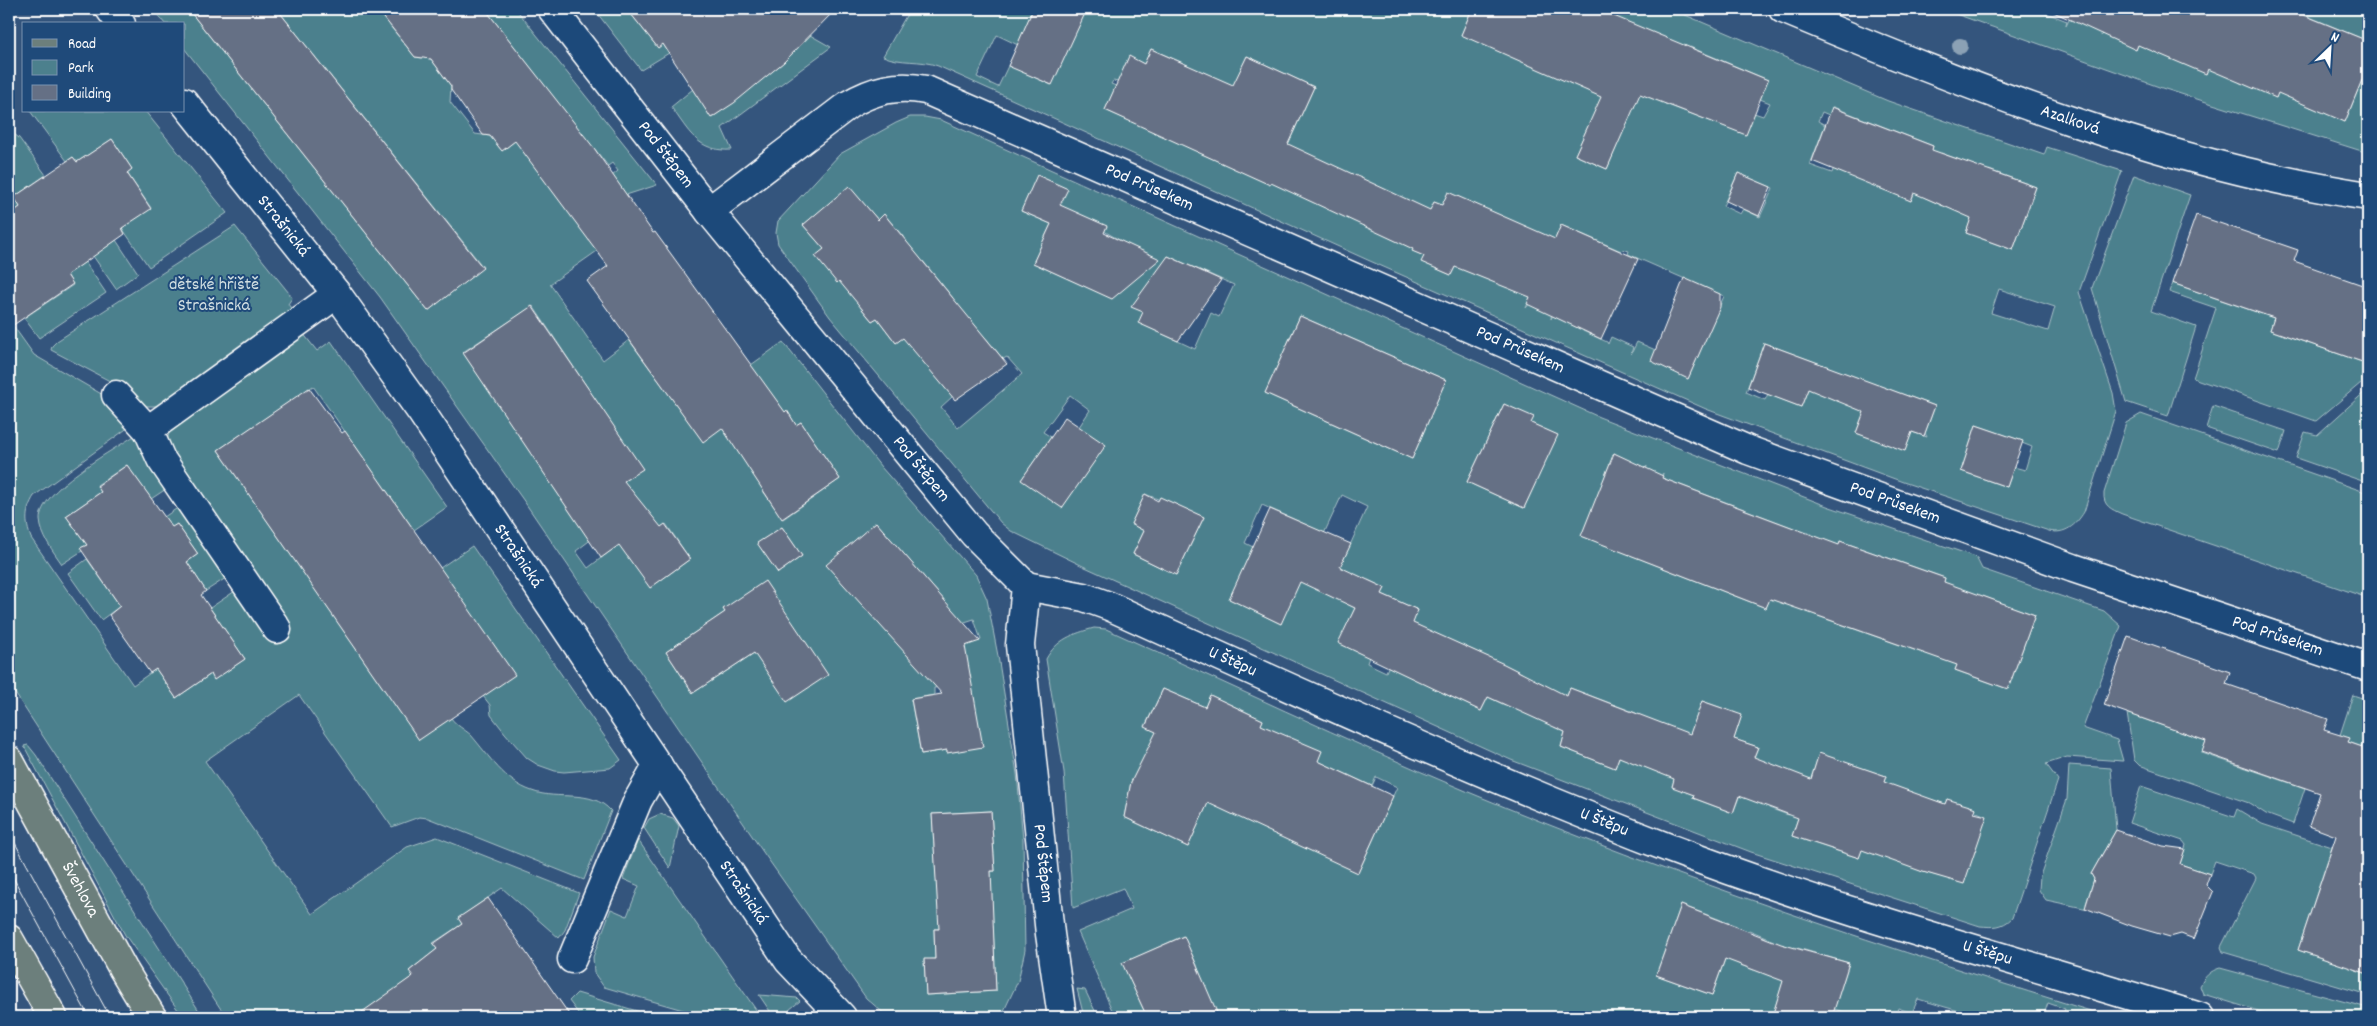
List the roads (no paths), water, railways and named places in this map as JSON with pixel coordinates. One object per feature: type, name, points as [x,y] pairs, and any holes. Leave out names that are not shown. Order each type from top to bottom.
[{"type":"main road","name":"Švehlova","points":[[9,760],[122,969],[152,1017]]},
{"type":"main road","points":[[9,939],[53,1017]]},
{"type":"street","points":[[110,9],[120,22]]},
{"type":"street","name":"Pod Štěpem","points":[[552,9],[709,211],[974,534],[1026,586],[1020,645],[1050,934],[1062,1017]]},
{"type":"street","name":"Azalková","points":[[1783,9],[1939,74],[2136,143],[2300,186],[2368,196]]},
{"type":"street","name":"Pod Průsekem","points":[[709,211],[848,105],[863,96],[898,87],[913,87],[939,94],[1748,450],[2073,568],[2368,667]]},
{"type":"street","name":"Strašnická","points":[[185,103],[337,294],[420,410],[788,960],[842,1017]]},
{"type":"street","points":[[148,430],[337,294]]},
{"type":"street","points":[[116,394],[148,430],[161,459],[277,629]]},
{"type":"street","name":"U Štěpu","points":[[1026,586],[1084,597],[1109,606],[1440,755],[1669,848],[1837,907],[2200,1017]]},
{"type":"street","points":[[572,959],[638,800],[658,765]]},
{"type":"tram line","points":[[9,832],[110,1017]]},
{"type":"tram line","points":[[9,870],[89,1017]]},
{"type":"park label","name":"dětské hřiště Strašnická","points":[[214,295]]}]
